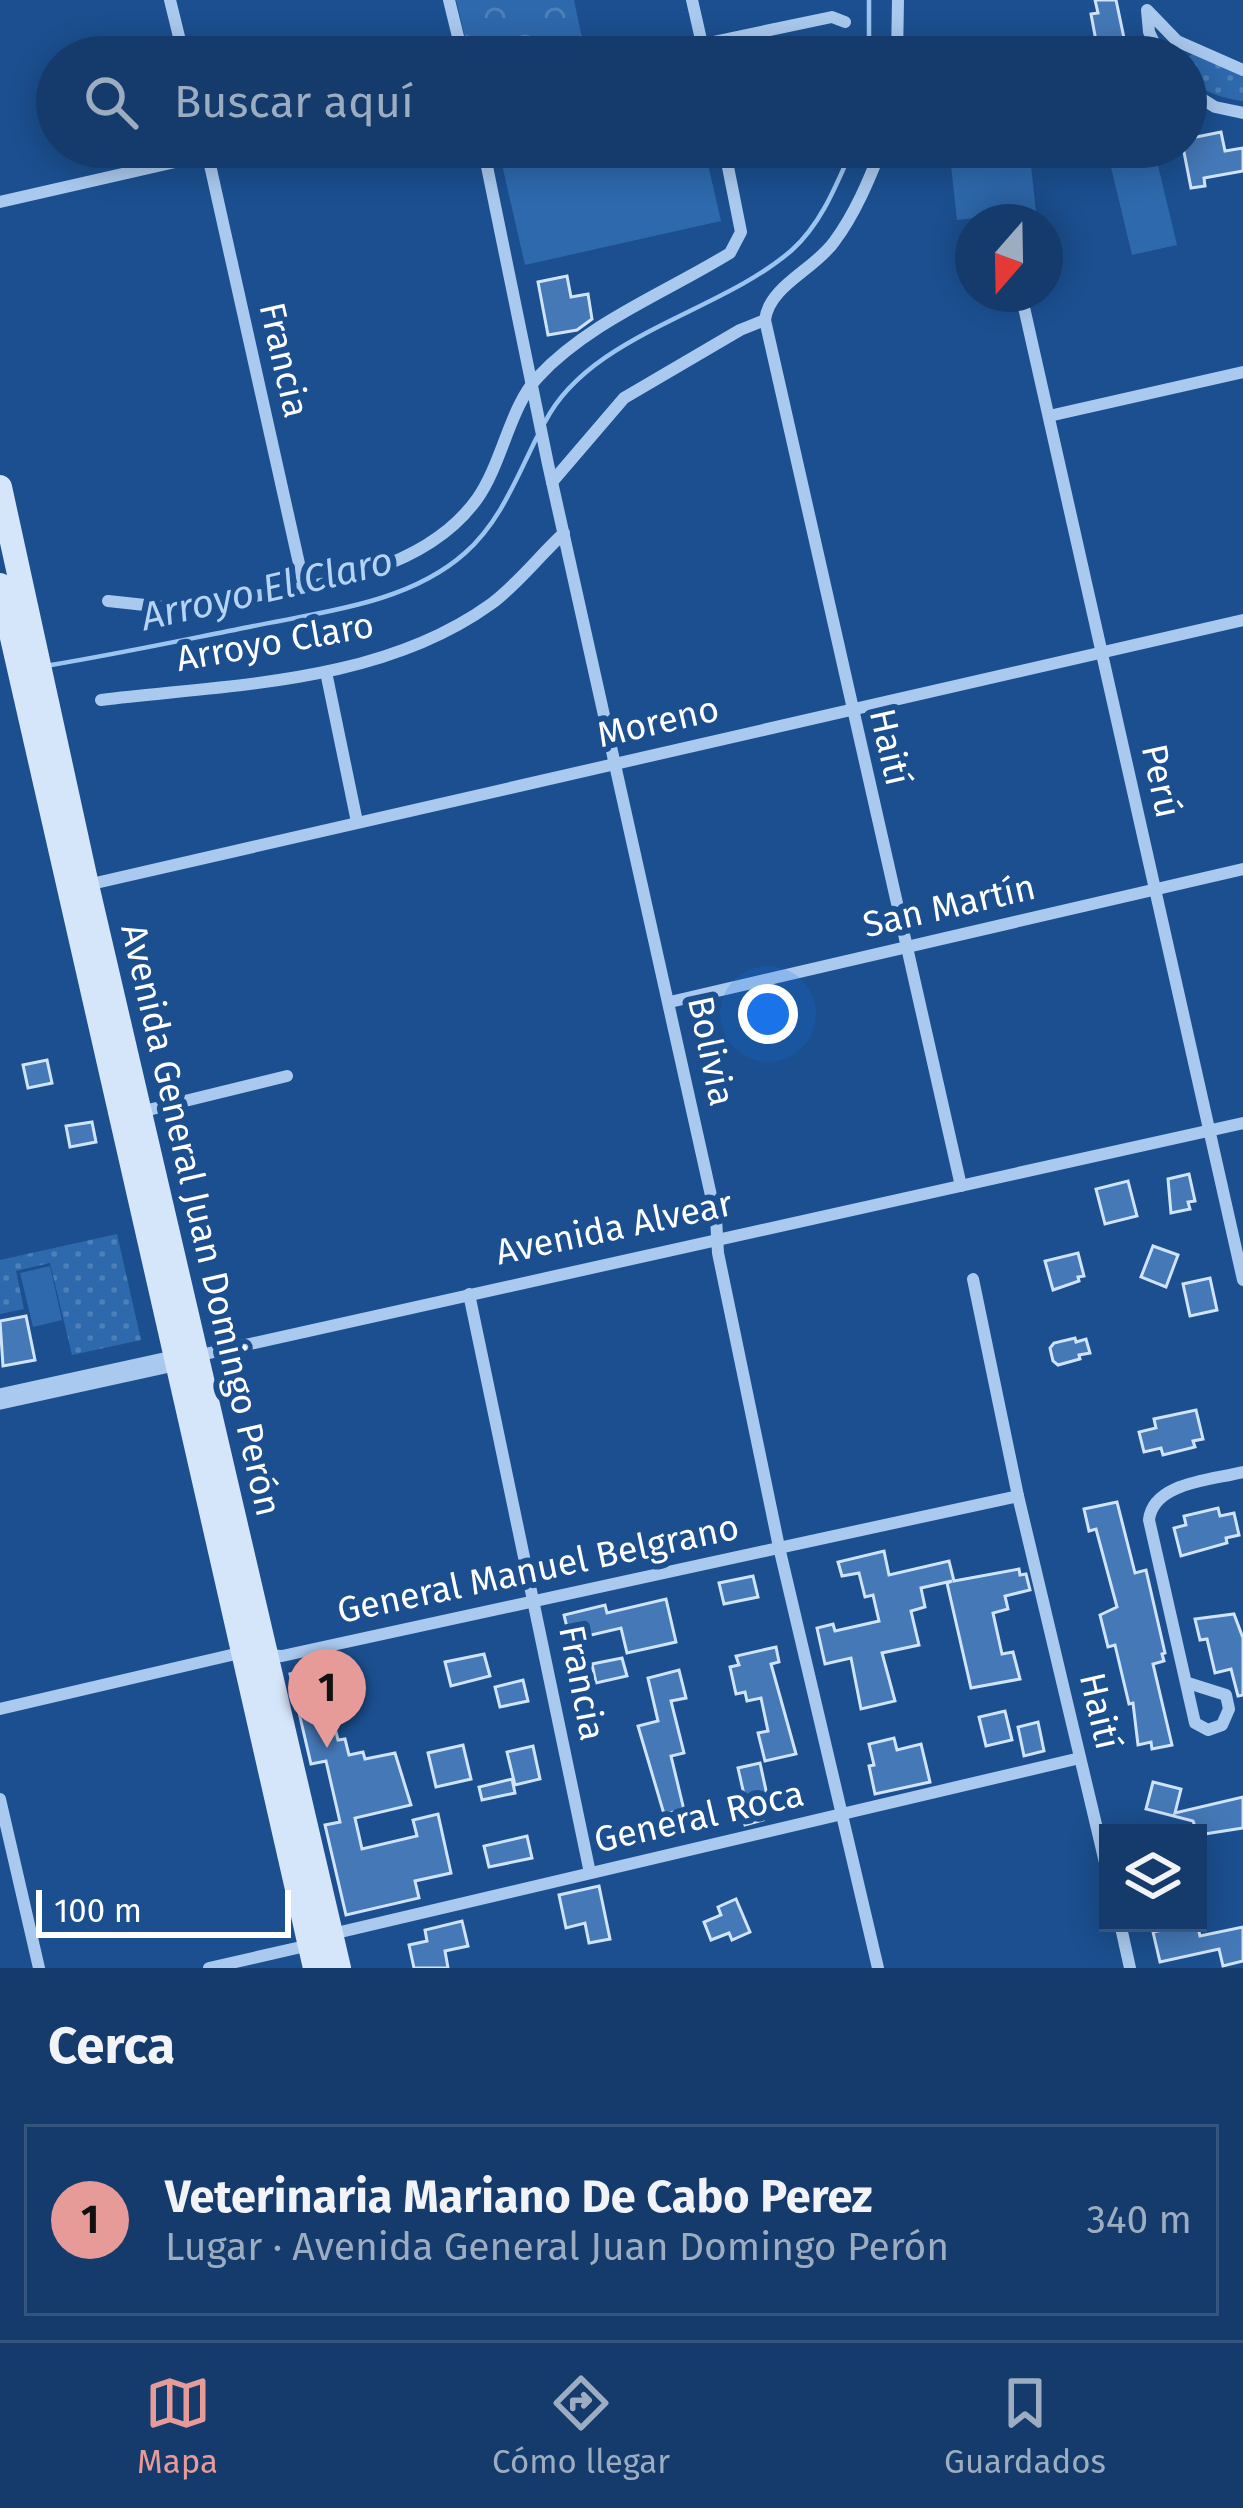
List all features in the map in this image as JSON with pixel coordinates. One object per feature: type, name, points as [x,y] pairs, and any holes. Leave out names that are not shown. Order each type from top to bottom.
[{"type":"main road","name":"Avenida General Juan Domingo Perón","points":[[0,488],[37,701],[319,1949],[339,1968]]},
{"type":"main road","name":"Avenida General Juan Domingo Perón","points":[[0,585],[25,644]]},
{"type":"main road","name":"Avenida General Juan Domingo Perón","points":[[37,701],[87,885],[139,1112],[186,1358]]},
{"type":"street","points":[[170,0],[179,36]]},
{"type":"street","points":[[449,0],[458,36]]},
{"type":"street","points":[[692,0],[701,36]]},
{"type":"street","points":[[897,36],[898,0]]},
{"type":"street","points":[[1145,5],[1151,36]]},
{"type":"street","points":[[1145,5],[1173,36]]},
{"type":"street","points":[[758,36],[832,17],[844,22]]},
{"type":"street","points":[[1207,54],[1243,70]]},
{"type":"street","points":[[1207,102],[1243,112]]},
{"type":"street","points":[[0,202],[137,168]]},
{"type":"street","name":"Francia","points":[[210,168],[304,586]]},
{"type":"street","name":"Bolivia","points":[[487,168],[548,464],[670,1002],[779,1547],[878,1968]]},
{"type":"street","name":"Arroyo Claro","points":[[108,601],[173,608],[304,586],[406,556],[457,522],[478,499],[532,382],[616,317],[730,253],[741,232],[728,168]]},
{"type":"street","points":[[552,482],[624,398],[765,320],[766,307],[774,296],[832,246],[873,168]]},
{"type":"street","name":"Perú","points":[[1025,312],[1243,1280]]},
{"type":"street","name":"Haití","points":[[765,320],[961,1186]]},
{"type":"street","points":[[1049,416],[1243,372]]},
{"type":"street","name":"Arroyo Claro","points":[[101,700],[326,672],[389,656],[489,605],[564,533]]},
{"type":"street","name":"Moreno","points":[[87,885],[1243,620]]},
{"type":"street","points":[[326,672],[357,822]]},
{"type":"street","name":"San Martín","points":[[670,1002],[1243,869]]},
{"type":"street","points":[[139,1112],[287,1076]]},
{"type":"street","name":"Avenida Alvear","points":[[0,1399],[1243,1123]]},
{"type":"street","name":"Haití","points":[[973,1279],[1018,1496],[1099,1837]]},
{"type":"street","name":"Francia","points":[[469,1294],[590,1873]]},
{"type":"street","points":[[1188,1683],[1149,1520],[1150,1506],[1178,1488],[1243,1472]]},
{"type":"street","name":"General Manuel Belgrano","points":[[0,1709],[256,1654],[282,1656],[1018,1496]]},
{"type":"street","name":"General Roca","points":[[209,1968],[319,1949],[590,1873],[1080,1758]]},
{"type":"street","points":[[0,1799],[39,1968]]},
{"type":"street","points":[[1122,1932],[1130,1968]]},
{"type":"green space","points":[[456,0],[574,0],[582,36],[465,36]]},
{"type":"green space","points":[[1207,59],[1243,72],[1243,101],[1207,90]]},
{"type":"green space","points":[[503,168],[709,168],[721,221],[525,265]]},
{"type":"green space","points":[[951,168],[1031,168],[1035,204],[955,204]]},
{"type":"green space","points":[[1111,168],[1159,168],[1177,245],[1132,255]]},
{"type":"green space","points":[[117,1234],[141,1340],[72,1355],[50,1263],[16,1271],[24,1309],[0,1314],[0,1260]]},
{"type":"green space","points":[[50,1266],[62,1320],[33,1327],[20,1273]]},
{"type":"building","points":[[1095,0],[1116,0],[1124,36],[1095,36],[1091,14],[1098,13]]},
{"type":"building","points":[[1221,132],[1225,151],[1243,148],[1243,171],[1204,178],[1205,186],[1191,188],[1187,168],[1207,168],[1207,135]]},
{"type":"building","points":[[567,276],[571,297],[588,294],[592,319],[577,330],[548,335],[538,282]]},
{"type":"building","points":[[47,1060],[52,1083],[28,1088],[23,1065]]},
{"type":"building","points":[[92,1122],[96,1142],[70,1147],[66,1126]]},
{"type":"building","points":[[1189,1174],[1195,1201],[1188,1202],[1190,1209],[1171,1213],[1168,1179]]},
{"type":"building","points":[[1128,1181],[1137,1216],[1105,1224],[1096,1189]]},
{"type":"building","points":[[1153,1246],[1178,1255],[1166,1287],[1141,1277]]},
{"type":"building","points":[[1078,1253],[1084,1276],[1053,1290],[1045,1261]]},
{"type":"building","points":[[1210,1278],[1217,1310],[1190,1316],[1183,1284]]},
{"type":"building","points":[[26,1316],[35,1360],[3,1366],[0,1321]]},
{"type":"building","points":[[1075,1338],[1076,1342],[1086,1339],[1090,1353],[1058,1365],[1050,1348]]},
{"type":"building","points":[[1196,1410],[1203,1439],[1193,1441],[1195,1447],[1163,1455],[1161,1448],[1144,1452],[1139,1432],[1156,1428],[1154,1419]]},
{"type":"building","points":[[1117,1502],[1135,1573],[1146,1570],[1165,1653],[1164,1661],[1153,1664],[1172,1745],[1152,1749],[1151,1742],[1138,1745],[1133,1703],[1129,1704],[1115,1645],[1108,1647],[1100,1615],[1117,1607],[1096,1529],[1089,1531],[1084,1509]]},
{"type":"building","points":[[1218,1508],[1220,1516],[1234,1513],[1239,1535],[1181,1556],[1174,1528],[1186,1525],[1184,1516]]},
{"type":"building","points":[[884,1551],[889,1575],[949,1561],[954,1581],[1019,1569],[1020,1575],[1026,1574],[1030,1590],[1005,1596],[1008,1609],[993,1613],[1002,1654],[1013,1652],[1020,1679],[971,1688],[947,1583],[952,1581],[921,1588],[925,1607],[911,1611],[919,1645],[882,1653],[895,1701],[861,1709],[851,1658],[825,1664],[817,1628],[833,1624],[835,1631],[879,1621],[873,1595],[865,1597],[859,1573],[842,1576],[838,1562]]},
{"type":"building","points":[[753,1576],[758,1597],[724,1604],[719,1583]]},
{"type":"building","points":[[666,1599],[676,1642],[627,1653],[621,1628],[570,1640],[564,1615],[605,1605],[607,1613]]},
{"type":"building","points":[[1234,1614],[1243,1638],[1243,1695],[1238,1696],[1231,1669],[1215,1673],[1207,1639],[1200,1640],[1195,1619]]},
{"type":"building","points":[[776,1647],[779,1662],[771,1664],[796,1754],[765,1761],[758,1733],[768,1731],[761,1698],[747,1701],[745,1692],[736,1694],[730,1667],[739,1665],[736,1656]]},
{"type":"building","points":[[484,1654],[490,1676],[451,1686],[445,1662]]},
{"type":"building","points":[[622,1658],[627,1676],[596,1683],[592,1664]]},
{"type":"building","points":[[344,1662],[351,1693],[337,1696],[340,1711],[331,1713],[338,1740],[345,1739],[349,1755],[363,1752],[365,1759],[395,1753],[411,1805],[355,1818],[362,1849],[417,1836],[413,1820],[438,1814],[451,1873],[415,1881],[419,1898],[346,1915],[325,1825],[340,1822],[326,1761],[311,1764],[290,1674]]},
{"type":"building","points":[[679,1670],[686,1698],[671,1701],[684,1753],[671,1756],[684,1810],[664,1814],[638,1726],[658,1721],[648,1678]]},
{"type":"building","points":[[523,1680],[528,1701],[500,1707],[495,1687]]},
{"type":"building","points":[[1005,1711],[1012,1740],[986,1746],[979,1717]]},
{"type":"building","points":[[1038,1722],[1044,1751],[1024,1756],[1018,1727]]},
{"type":"building","points":[[894,1738],[897,1750],[921,1744],[930,1782],[875,1794],[869,1744]]},
{"type":"building","points":[[463,1745],[471,1779],[436,1787],[428,1753]]},
{"type":"building","points":[[533,1746],[540,1779],[515,1785],[507,1752]]},
{"type":"building","points":[[760,1763],[767,1795],[757,1798],[763,1820],[745,1825],[738,1768]]},
{"type":"building","points":[[512,1779],[515,1793],[482,1800],[479,1787]]},
{"type":"building","points":[[1153,1782],[1181,1789],[1175,1813],[1243,1797],[1243,1828],[1207,1834],[1207,1824],[1146,1809]]},
{"type":"building","points":[[527,1836],[532,1858],[489,1867],[484,1846]]},
{"type":"building","points":[[599,1886],[610,1939],[589,1943],[585,1923],[566,1928],[559,1895]]},
{"type":"building","points":[[736,1899],[750,1932],[732,1940],[729,1933],[711,1940],[704,1922],[721,1915],[718,1907]]},
{"type":"building","points":[[462,1921],[468,1946],[445,1951],[448,1968],[414,1968],[409,1945],[427,1941],[425,1930]]},
{"type":"building","points":[[1243,1927],[1243,1961],[1223,1966],[1219,1949],[1160,1962],[1153,1932],[1199,1932],[1200,1936]]},
{"type":"waterway","name":"Arroyo El Claro","points":[[869,0],[869,36]]},
{"type":"waterway","name":"Arroyo El Claro","points":[[545,422],[592,367],[763,272],[792,250],[820,215],[844,168]]},
{"type":"waterway","name":"Arroyo El Claro","points":[[51,665],[362,604],[417,584],[465,553],[488,528],[537,437]]},
{"type":"place","name":"Veterinaria Mariano De Cabo Perez","points":[[327,1748]]}]
